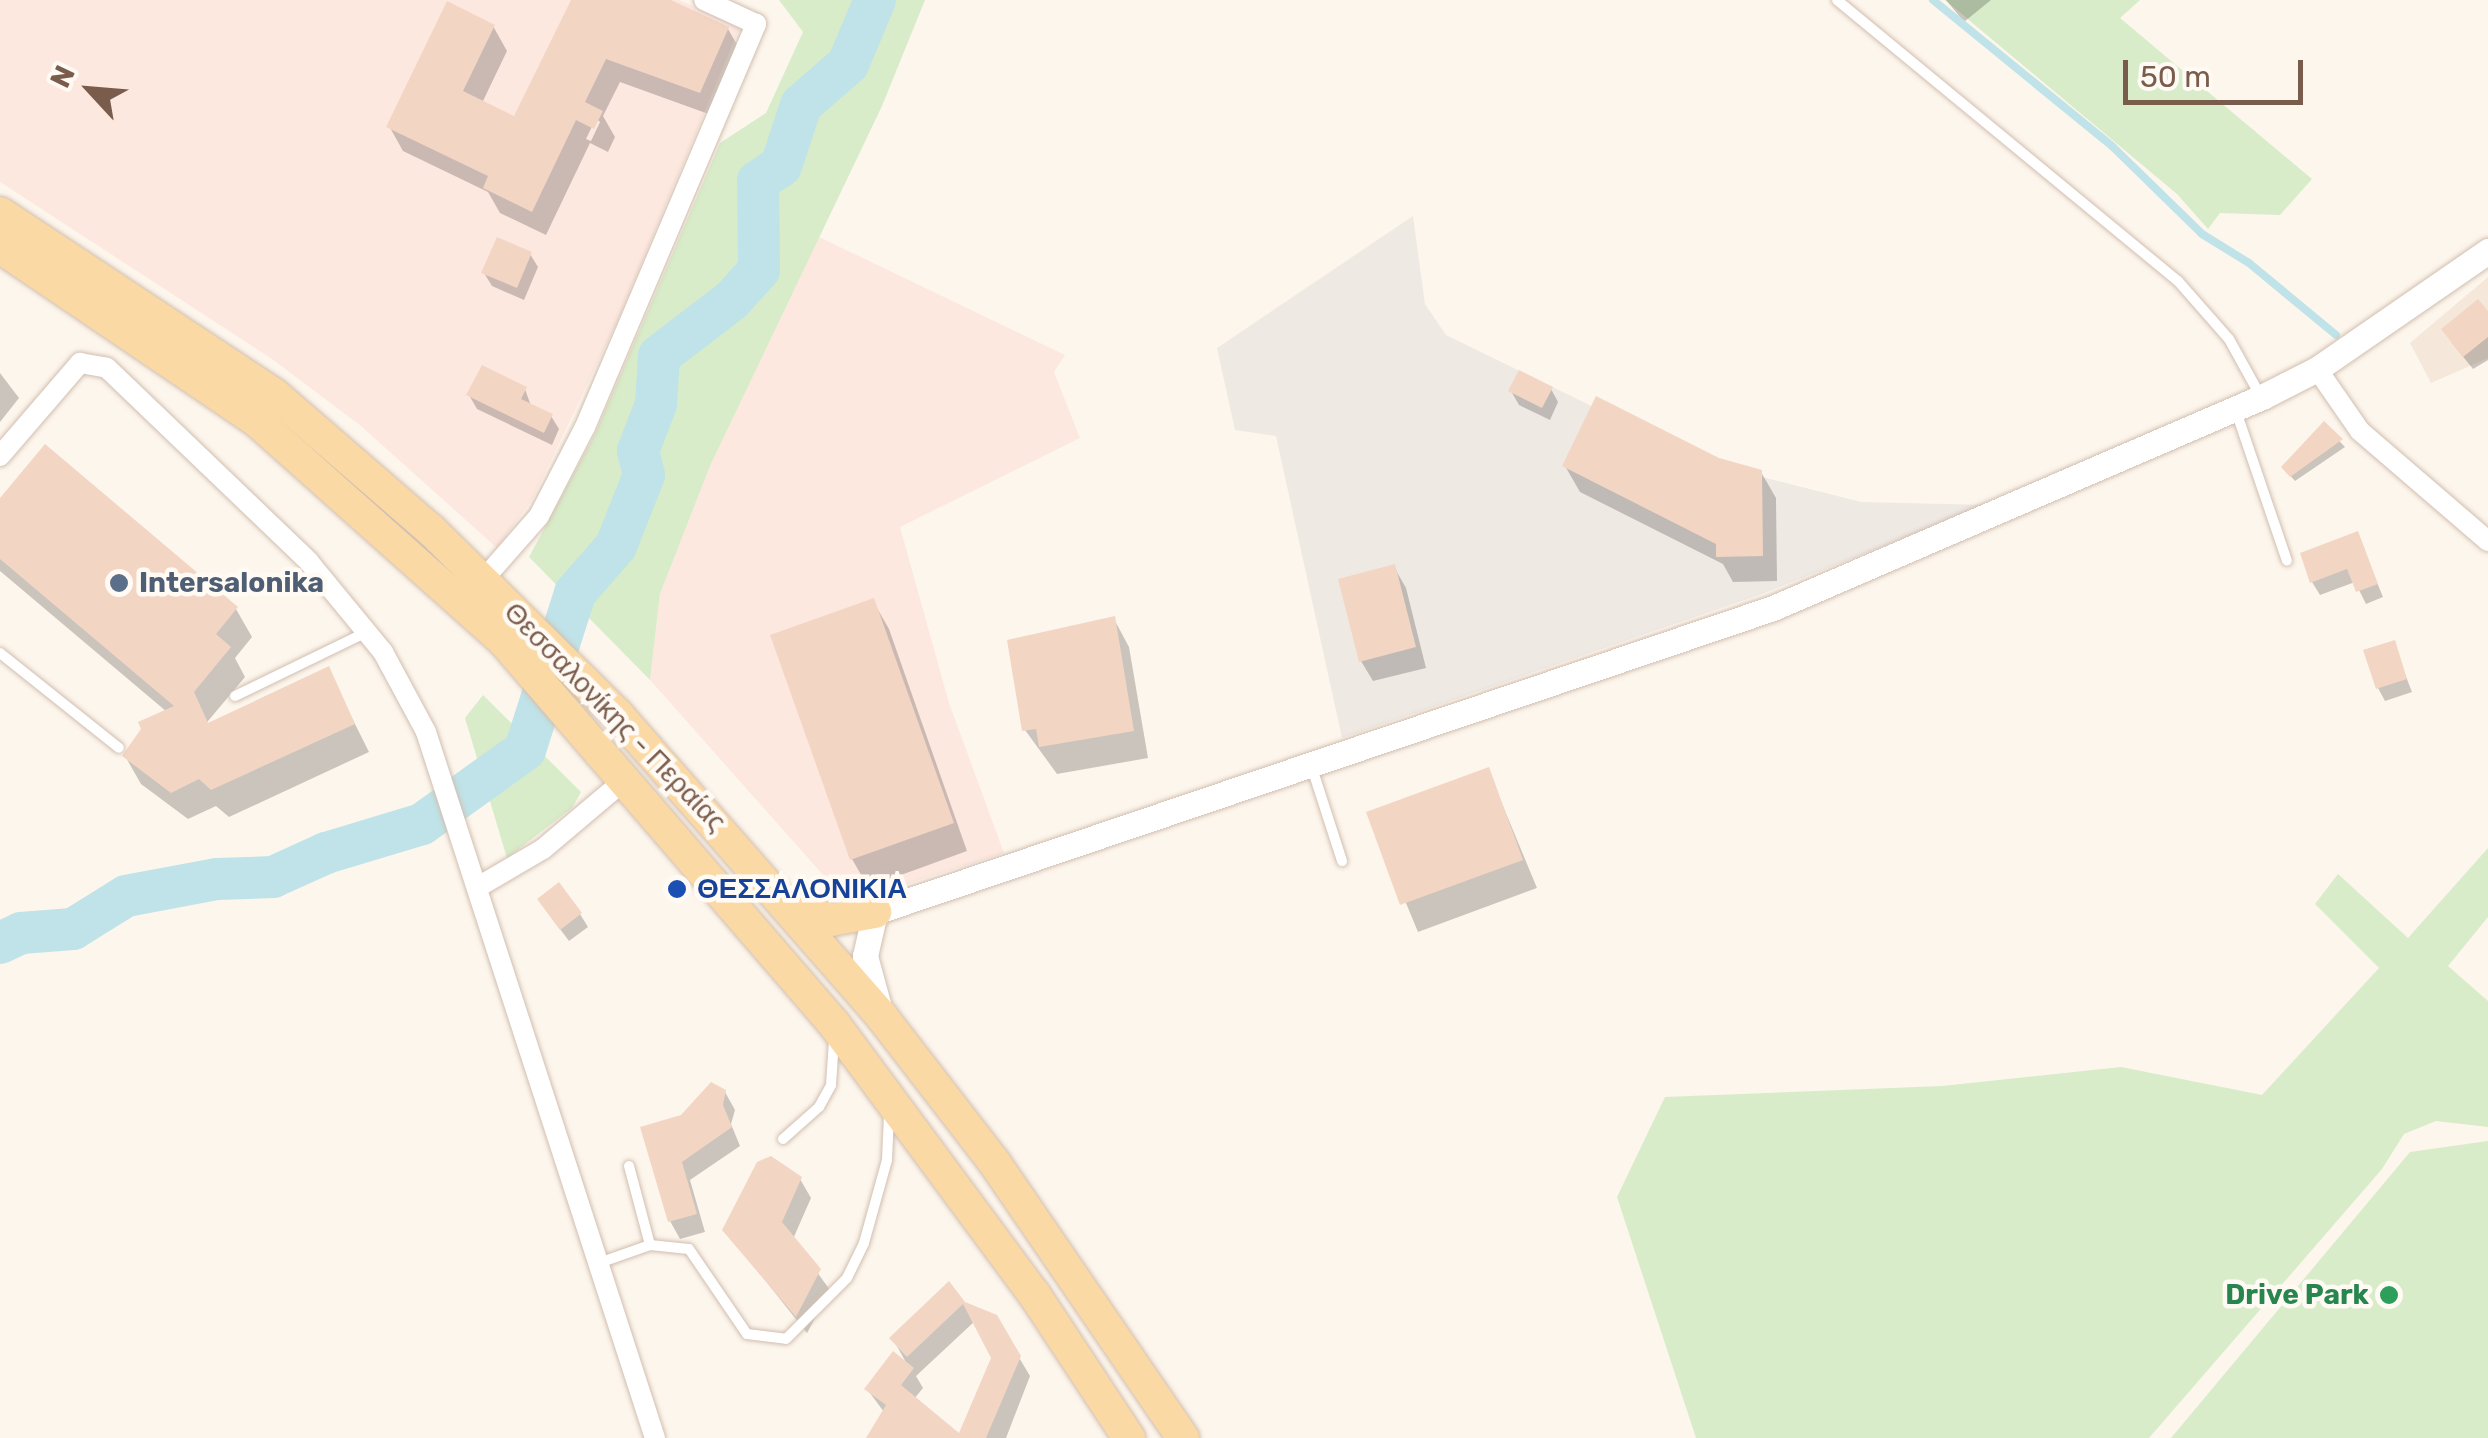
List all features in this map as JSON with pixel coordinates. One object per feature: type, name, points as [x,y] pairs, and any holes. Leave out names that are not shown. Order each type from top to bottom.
[{"type":"main road","name":"Θεσσαλονίκης - Περαίας","points":[[0,212],[241,368],[483,580],[510,626],[594,740],[888,1093],[1130,1438]]},
{"type":"main road","name":"Θεσσαλονίκης - Περαίας","points":[[0,247],[257,421],[618,715],[793,910],[882,1017],[994,1162],[1183,1438]]},
{"type":"main road","points":[[793,910],[831,920],[874,912]]},
{"type":"street","points":[[483,580],[539,516],[585,427],[756,24],[704,0]]},
{"type":"street","points":[[882,1017],[866,956],[874,912],[1773,608],[2262,398],[2318,369],[2488,251]]},
{"type":"street","points":[[0,456],[80,363],[107,368],[280,534],[369,631],[426,732],[655,1438]]},
{"type":"street","points":[[2318,369],[2360,432],[2488,541]]},
{"type":"street","points":[[478,887],[544,849],[627,778]]},
{"type":"lane","points":[[1836,0],[2178,280],[2229,339],[2262,398]]},
{"type":"lane","points":[[2236,410],[2287,561]]},
{"type":"lane","points":[[234,696],[369,631]]},
{"type":"lane","points":[[0,653],[119,748]]},
{"type":"lane","points":[[1311,767],[1342,861]]},
{"type":"lane","points":[[782,1139],[819,1107],[830,1086],[834,1024]]},
{"type":"lane","points":[[599,1264],[650,1245],[698,1254],[747,1334],[786,1339],[847,1278],[864,1243],[887,1160],[888,1093]]},
{"type":"lane","points":[[629,1166],[650,1245]]},
{"type":"shaded area","points":[[0,0],[679,0],[740,27],[617,322],[533,498],[497,548],[361,426],[272,359],[0,182]]},
{"type":"shaded area","points":[[1413,216],[1425,304],[1446,335],[1710,464],[1861,502],[1988,505],[1759,595],[1342,738],[1276,436],[1235,430],[1217,348]]},
{"type":"shaded area","points":[[819,237],[1065,355],[1054,372],[1080,438],[900,527],[949,703],[1004,853],[848,903],[650,680],[660,594],[710,466]]},
{"type":"shaded area","points":[[2488,277],[2488,358],[2431,383],[2410,343]]},
{"type":"green space","points":[[779,0],[925,0],[882,106],[710,466],[660,594],[650,680],[529,557],[595,434],[720,143],[766,113],[803,32]]},
{"type":"green space","points":[[1945,0],[2140,0],[2120,18],[2312,179],[2280,215],[2220,213],[2208,229],[2177,194]]},
{"type":"green space","points":[[483,695],[581,792],[572,808],[507,858],[465,718]]},
{"type":"green space","points":[[2488,848],[2488,917],[2448,966],[2488,1001],[2488,1127],[2436,1121],[2404,1134],[2382,1169],[2149,1438],[1696,1438],[1617,1197],[1665,1097],[1942,1086],[2121,1067],[2262,1095],[2379,968],[2315,904],[2338,874],[2408,938]]},
{"type":"green space","name":"Drive Park","points":[[2488,1141],[2488,1438],[2171,1438],[2410,1152]]},
{"type":"building","points":[[571,0],[671,0],[729,27],[700,93],[606,59],[585,102],[603,111],[594,129],[576,120],[532,212],[483,188],[488,176],[386,127],[447,1],[495,25],[463,91],[514,116]]},
{"type":"building","points":[[497,237],[532,252],[517,288],[481,273]]},
{"type":"building","points":[[2478,299],[2488,311],[2488,337],[2463,357],[2441,329]]},
{"type":"building","points":[[482,365],[527,387],[521,399],[553,414],[544,433],[466,395]]},
{"type":"building","points":[[1519,370],[1553,387],[1542,408],[1508,391]]},
{"type":"building","points":[[1596,396],[1719,458],[1762,470],[1763,556],[1716,557],[1716,544],[1562,466]]},
{"type":"building","points":[[2324,421],[2343,439],[2290,477],[2281,467]]},
{"type":"building","name":"Intersalonika","points":[[45,444],[238,607],[216,634],[231,647],[194,692],[208,723],[329,666],[355,724],[211,790],[199,779],[171,793],[122,756],[141,729],[138,722],[174,706],[0,559],[0,498]]},
{"type":"building","points":[[2358,531],[2378,584],[2356,592],[2347,569],[2310,583],[2300,553]]},
{"type":"building","points":[[1395,564],[1416,647],[1359,662],[1338,579]]},
{"type":"building","points":[[874,598],[954,823],[850,860],[770,635]]},
{"type":"building","points":[[1115,616],[1134,731],[1039,747],[1036,729],[1022,731],[1007,640]]},
{"type":"building","points":[[2395,640],[2407,679],[2376,689],[2363,650]]},
{"type":"building","points":[[1489,767],[1523,860],[1400,905],[1366,812]]},
{"type":"building","points":[[559,882],[582,913],[560,930],[537,899]]},
{"type":"building","points":[[711,1082],[726,1090],[723,1105],[732,1127],[682,1162],[697,1214],[668,1222],[640,1127],[681,1115]]},
{"type":"building","points":[[771,1156],[802,1177],[782,1222],[821,1269],[796,1317],[722,1230],[757,1162]]},
{"type":"building","points":[[949,1281],[965,1302],[997,1315],[1021,1356],[986,1438],[866,1438],[886,1405],[864,1389],[893,1351],[914,1368],[901,1385],[959,1433],[991,1358],[963,1304],[907,1357],[889,1338]]},
{"type":"waterway","points":[[0,943],[21,933],[73,929],[126,896],[217,879],[273,877],[326,853],[422,824],[525,750],[575,593],[616,546],[644,475],[638,451],[656,404],[659,356],[732,300],[759,270],[758,181],[781,166],[801,105],[848,64],[875,0]]},
{"type":"waterway","points":[[1933,0],[2113,147],[2202,234],[2249,263],[2336,335]]},
{"type":"place","name":"Intersalonika","points":[[119,583]]},
{"type":"place","name":"ΘΕΣΣΑΛΟΝΙΚΙΑ","points":[[677,889]]},
{"type":"place","name":"Drive Park","points":[[2389,1295]]}]
